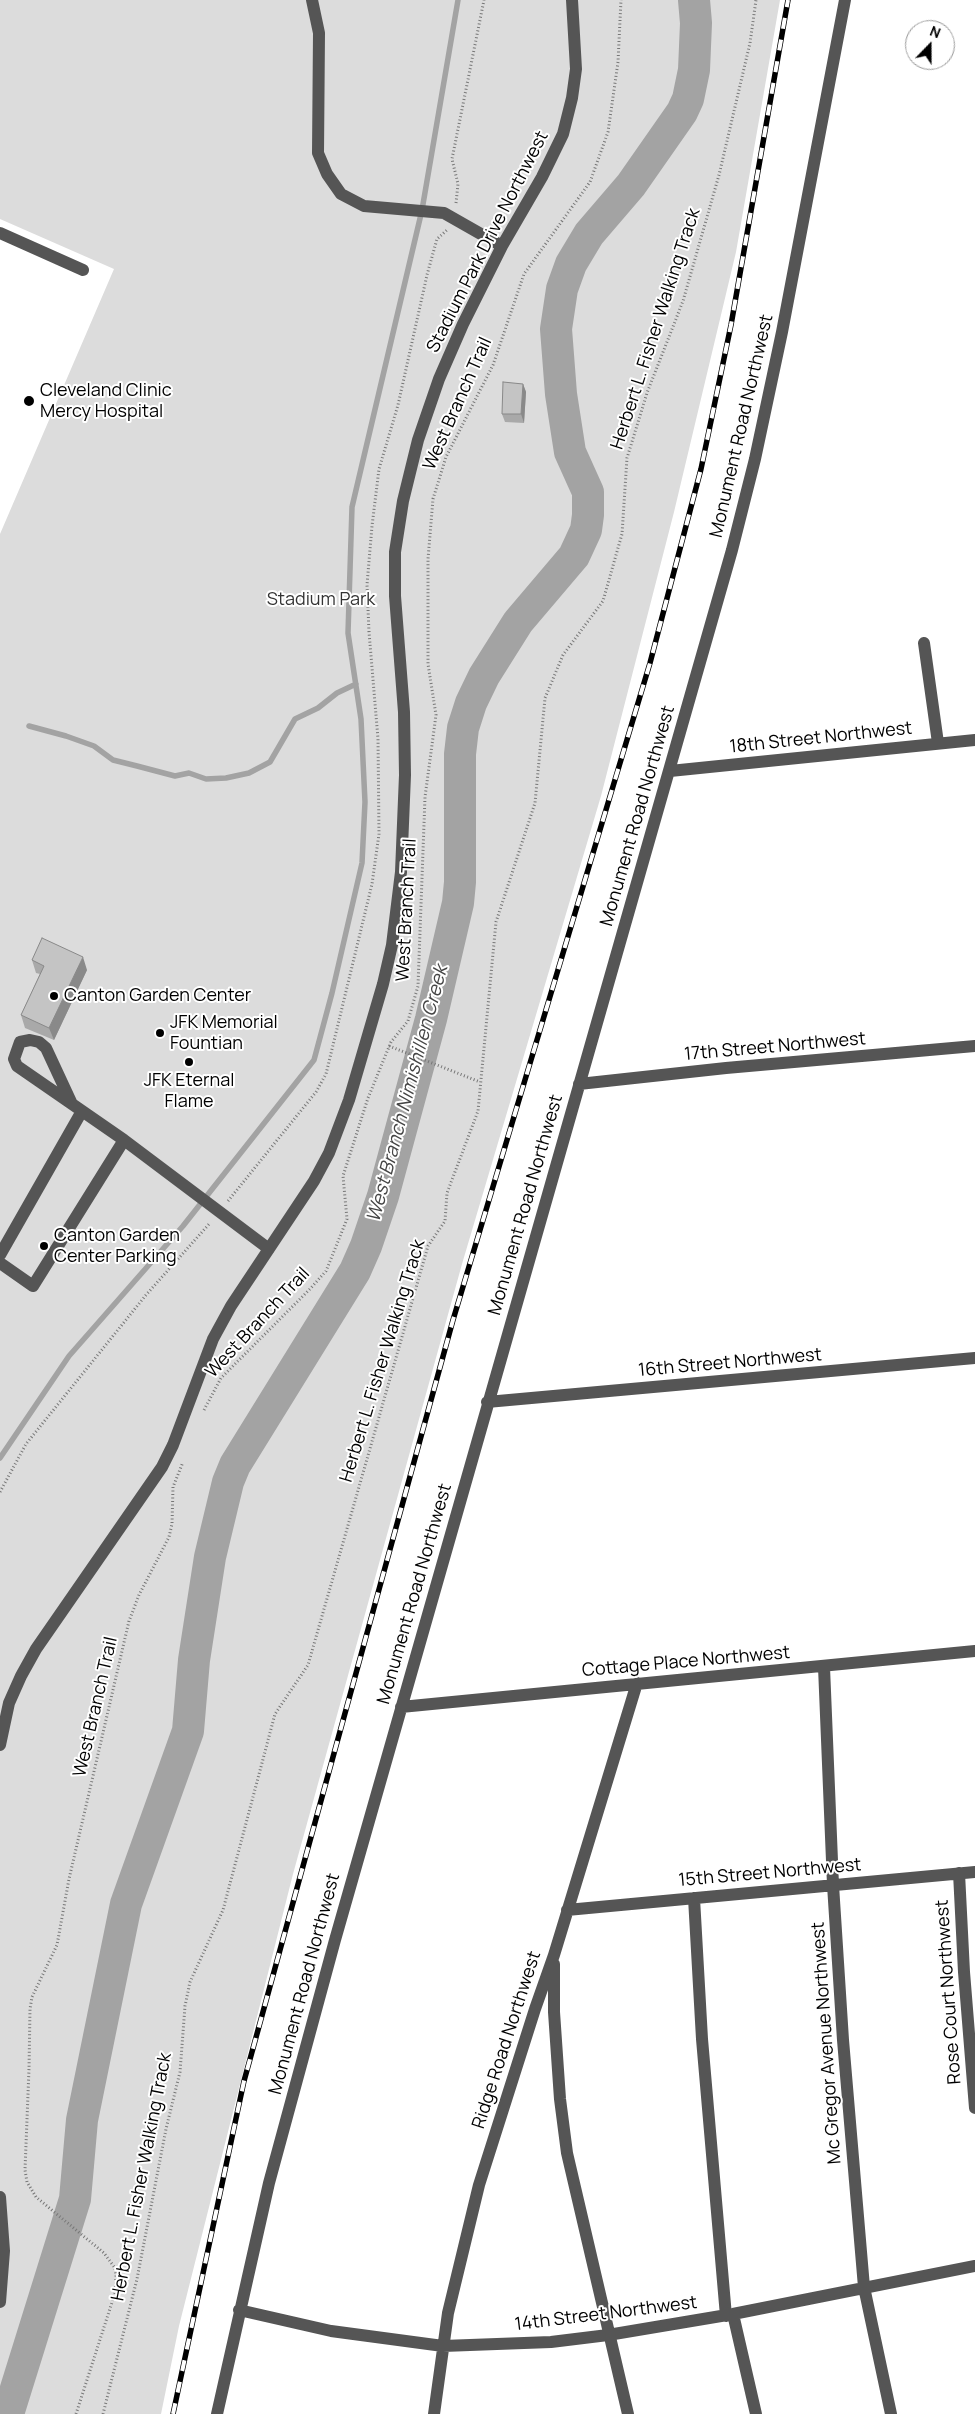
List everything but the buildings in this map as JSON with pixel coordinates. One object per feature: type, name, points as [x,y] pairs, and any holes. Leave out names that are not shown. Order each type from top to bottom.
[{"type":"street","points":[[312,0],[319,32],[318,153],[327,174],[340,194],[364,206],[404,208],[448,215],[502,246]]},
{"type":"street","name":"Stadium Park Drive Northwest","points":[[0,1745],[10,1703],[21,1676],[36,1649],[162,1467],[173,1445],[213,1339],[231,1306],[314,1181],[328,1153],[349,1100],[384,984],[392,945],[404,835],[404,712],[395,596],[397,529],[418,440],[439,379],[463,324],[502,246],[542,177],[563,134],[572,98],[576,69],[572,0]]},
{"type":"street","name":"Monument Road Northwest","points":[[216,2414],[239,2310],[284,2128],[487,1402],[732,550],[755,459],[810,193],[845,0]]},
{"type":"street","points":[[0,233],[83,270]]},
{"type":"street","points":[[924,643],[938,743]]},
{"type":"street","name":"18th Street Northwest","points":[[670,771],[975,740]]},
{"type":"street","points":[[77,1108],[46,1048],[39,1042],[30,1040],[20,1042],[14,1059],[17,1066],[218,1208],[269,1249]]},
{"type":"street","name":"17th Street Northwest","points":[[578,1084],[726,1068],[975,1046]]},
{"type":"street","points":[[0,1255],[77,1108]]},
{"type":"street","points":[[0,1263],[33,1286],[124,1140]]},
{"type":"street","name":"16th Street Northwest","points":[[487,1402],[975,1358]]},
{"type":"street","name":"Cottage Place Northwest","points":[[401,1707],[975,1651]]},
{"type":"street","name":"Mc Gregor Avenue Northwest","points":[[824,1667],[843,2040],[864,2287],[891,2414]]},
{"type":"street","name":"Ridge Road Northwest","points":[[434,2414],[443,2346],[462,2248],[479,2185],[534,2010],[554,1955],[637,1683]]},
{"type":"street","name":"15th Street Northwest","points":[[568,1910],[975,1872]]},
{"type":"street","name":"Rose Court Northwest","points":[[960,1873],[964,1972],[975,2108]]},
{"type":"street","points":[[694,1898],[702,2039],[730,2315],[756,2414]]},
{"type":"street","points":[[554,1955],[554,2012],[560,2099],[567,2153],[628,2414]]},
{"type":"street","points":[[0,2197],[4,2252],[0,2302]]},
{"type":"street","name":"14th Street Northwest","points":[[239,2310],[331,2331],[443,2346],[551,2342],[608,2335],[730,2315],[975,2266]]},
{"type":"path","points":[[0,1492],[26,1444],[146,1295],[316,1092],[326,1074],[372,884],[379,834],[378,738],[367,585],[379,469],[398,405],[437,239],[448,228],[448,215],[458,184],[452,159],[484,0]]},
{"type":"path","name":"West Branch Trail","points":[[202,1416],[221,1378],[326,1271],[347,1219],[343,1176],[368,1098],[389,1046],[408,1021],[418,986],[425,797],[436,715],[428,664],[428,559],[433,499],[446,457],[493,365],[524,274],[590,182],[608,132],[618,62],[621,0]]},
{"type":"path","name":"Herbert L. Fisher Walking Track","points":[[103,2414],[137,2279],[166,2129],[180,2072],[185,2006],[190,1982],[223,1910],[276,1714],[308,1665],[311,1656],[428,1246],[445,1221],[447,1193],[478,1111],[496,922],[535,803],[545,698],[563,655],[603,601],[622,534],[627,458],[647,393],[683,301],[719,175],[750,43],[756,0]]},
{"type":"path","points":[[389,1046],[480,1082]]},
{"type":"path","name":"West Branch Trail","points":[[76,2414],[115,2293],[114,2268],[104,2253],[50,2210],[31,2190],[25,2170],[30,2003],[57,1944],[130,1622],[140,1595],[169,1537],[172,1524],[173,1487],[184,1460]]},
{"type":"green space","name":"Stadium Park","points":[[0,0],[780,0],[736,252],[674,512],[601,796],[462,1264],[293,1874],[179,2326],[161,2414],[0,2414],[0,534],[114,269],[0,219]]},
{"type":"waterway","points":[[0,1458],[69,1356],[183,1226],[314,1060],[332,993],[362,863],[365,802],[361,719],[348,633],[352,507],[422,210],[458,0]]},
{"type":"waterway","name":"West Branch Nimishillen Creek","points":[[8,2414],[75,2199],[82,2120],[126,1904],[188,1731],[194,1660],[210,1557],[228,1482],[235,1465],[355,1271],[366,1246],[383,1196],[431,1019],[458,903],[460,882],[460,754],[463,728],[471,703],[484,676],[518,622],[574,556],[586,530],[588,492],[570,452],[561,394],[556,329],[562,289],[571,264],[589,234],[631,185],[682,112],[688,99],[694,70],[696,23],[694,0]]},
{"type":"waterway","points":[[29,726],[94,746],[113,760],[175,776],[189,773],[206,779],[226,778],[249,773],[270,762],[295,719],[318,708],[337,693],[356,684]]},
{"type":"railway","points":[[173,2414],[244,2081],[453,1320],[650,663],[701,469],[731,325],[788,0]]},
{"type":"place","name":"Cleveland Clinic Mercy Hospital","points":[[29,401]]},
{"type":"place","name":"Canton Garden Center","points":[[54,996]]},
{"type":"place","name":"JFK Memorial Fountian","points":[[160,1033]]},
{"type":"place","name":"JFK Eternal Flame","points":[[189,1062]]},
{"type":"place","name":"Canton Garden Center Parking","points":[[44,1246]]}]
